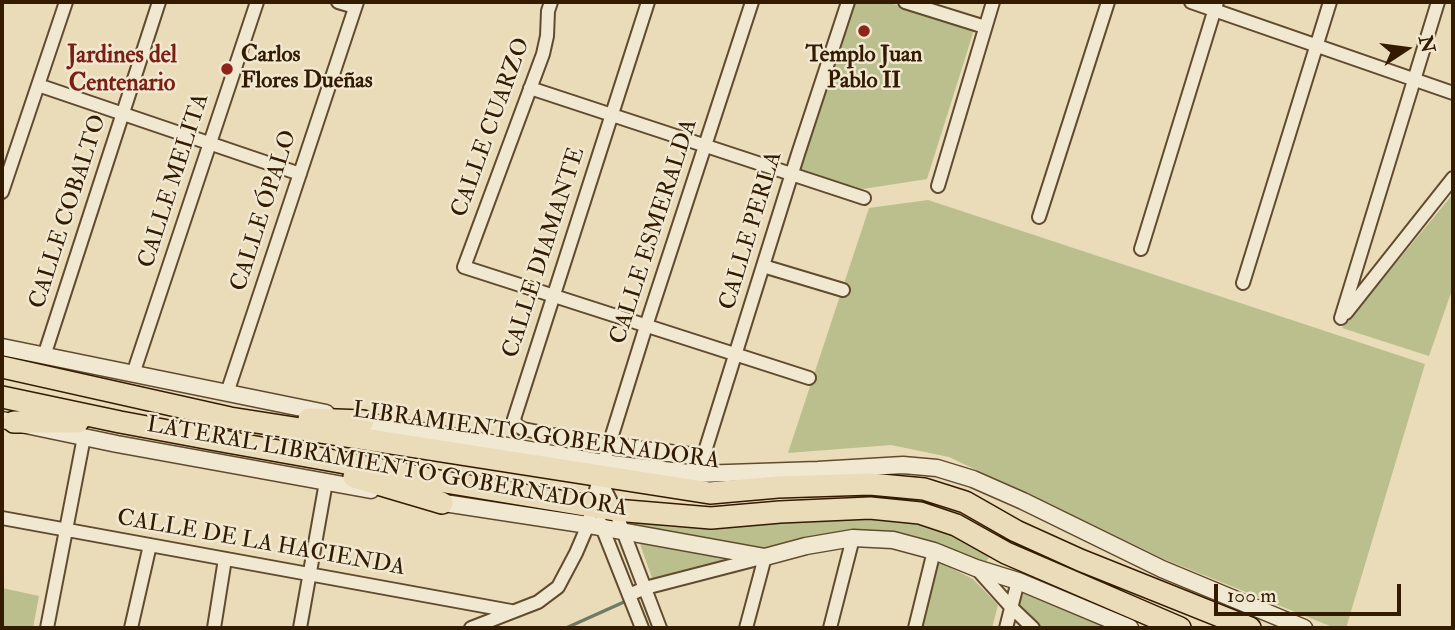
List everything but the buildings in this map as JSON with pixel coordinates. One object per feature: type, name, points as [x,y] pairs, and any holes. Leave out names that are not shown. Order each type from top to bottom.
[{"type":"highway","points":[[2,353],[71,382]]},
{"type":"highway","name":"LIBRAMIENTO GOBERNADORA","points":[[2,367],[230,418],[601,470],[710,493],[778,487],[870,484],[924,489],[965,502],[1016,531],[1250,628]]},
{"type":"highway","points":[[2,397],[120,422],[439,481],[594,519],[615,510],[711,518],[870,508],[920,513],[956,525],[1006,553],[1180,628]]},
{"type":"highway","points":[[230,418],[363,421]]},
{"type":"highway","points":[[8,421],[120,422]]},
{"type":"highway","points":[[254,447],[442,503]]},
{"type":"street","points":[[2,192],[66,2]]},
{"type":"street","name":"CALLE COBALTO","points":[[44,356],[159,2]]},
{"type":"street","name":"CALLE MELITA","points":[[133,374],[257,2]]},
{"type":"street","points":[[338,2],[356,5]]},
{"type":"street","name":"CALLE CUARZO","points":[[551,2],[543,54],[464,267],[553,296]]},
{"type":"street","name":"CALLE DIAMANTE","points":[[609,446],[523,429],[517,426],[514,419],[649,2]]},
{"type":"street","name":"CALLE ESMERALDA","points":[[471,628],[538,602],[558,587],[594,519],[601,470],[752,2]]},
{"type":"street","name":"CALLE PERLA","points":[[698,474],[848,2]]},
{"type":"street","points":[[905,2],[985,27]]},
{"type":"street","points":[[938,186],[993,2]]},
{"type":"street","points":[[1039,218],[1108,2]]},
{"type":"street","points":[[1191,2],[1216,6],[1317,46],[1453,93]]},
{"type":"street","points":[[1243,283],[1330,2]]},
{"type":"street","points":[[1438,2],[1341,318],[1453,178]]},
{"type":"street","name":"CALLE ÓPALO","points":[[226,393],[356,5]]},
{"type":"street","points":[[1141,249],[1216,6]]},
{"type":"street","points":[[38,85],[299,174]]},
{"type":"street","points":[[530,88],[864,198]]},
{"type":"street","points":[[763,266],[843,290]]},
{"type":"street","points":[[553,296],[809,379]]},
{"type":"street","name":"LATERAL LIBRAMIENTO GOBERNADORA","points":[[2,347],[601,470],[698,474],[904,465],[937,468],[1023,501],[1163,569],[1304,628]]},
{"type":"street","name":"LATERAL LIBRAMIENTO GOBERNADORA","points":[[8,421],[442,503],[594,519],[623,531],[765,557]]},
{"type":"street","points":[[47,628],[83,437]]},
{"type":"street","points":[[609,446],[703,457]]},
{"type":"street","points":[[601,470],[660,628]]},
{"type":"street","points":[[300,628],[326,482]]},
{"type":"street","name":"CALLE DE LA HACIENDA","points":[[2,518],[513,612]]},
{"type":"street","points":[[594,519],[643,628]]},
{"type":"street","points":[[629,595],[647,593],[806,546],[853,537],[893,540],[934,551],[1018,581],[1130,628]]},
{"type":"street","points":[[830,628],[853,537]]},
{"type":"street","points":[[131,628],[150,545]]},
{"type":"street","points":[[915,628],[934,551]]},
{"type":"street","points":[[746,628],[765,557]]},
{"type":"street","points":[[214,628],[225,559]]},
{"type":"street","points":[[976,568],[1033,628]]},
{"type":"street","points":[[1006,628],[1018,581]]},
{"type":"street","points":[[643,628],[647,593]]},
{"type":"green space","points":[[853,2],[887,2],[974,30],[927,179],[863,189],[799,170]]},
{"type":"green space","points":[[1453,194],[1453,287],[1429,356],[1342,328]]},
{"type":"green space","points":[[928,200],[1425,364],[1346,628],[1335,628],[1164,559],[949,457],[891,445],[788,453],[869,208]]},
{"type":"green space","points":[[868,519],[898,520],[930,527],[958,537],[990,555],[986,562],[907,536],[759,549],[633,526],[634,521],[670,527],[717,529]]},
{"type":"green space","points":[[638,538],[735,560],[653,581]]},
{"type":"green space","points":[[939,562],[973,579],[998,605],[992,628],[922,628]]},
{"type":"green space","points":[[2,588],[39,596],[33,628],[2,628]]},
{"type":"green space","points":[[1024,592],[1112,628],[1042,628],[1017,607]]},
{"type":"waterway","points":[[566,628],[624,602]]},
{"type":"place","name":"Templo Juan Pablo II","points":[[864,31]]},
{"type":"place","name":"Carlos Flores Dueñas","points":[[227,69]]},
{"type":"district","name":"Jardines del Centenario","points":[[122,71]]}]
